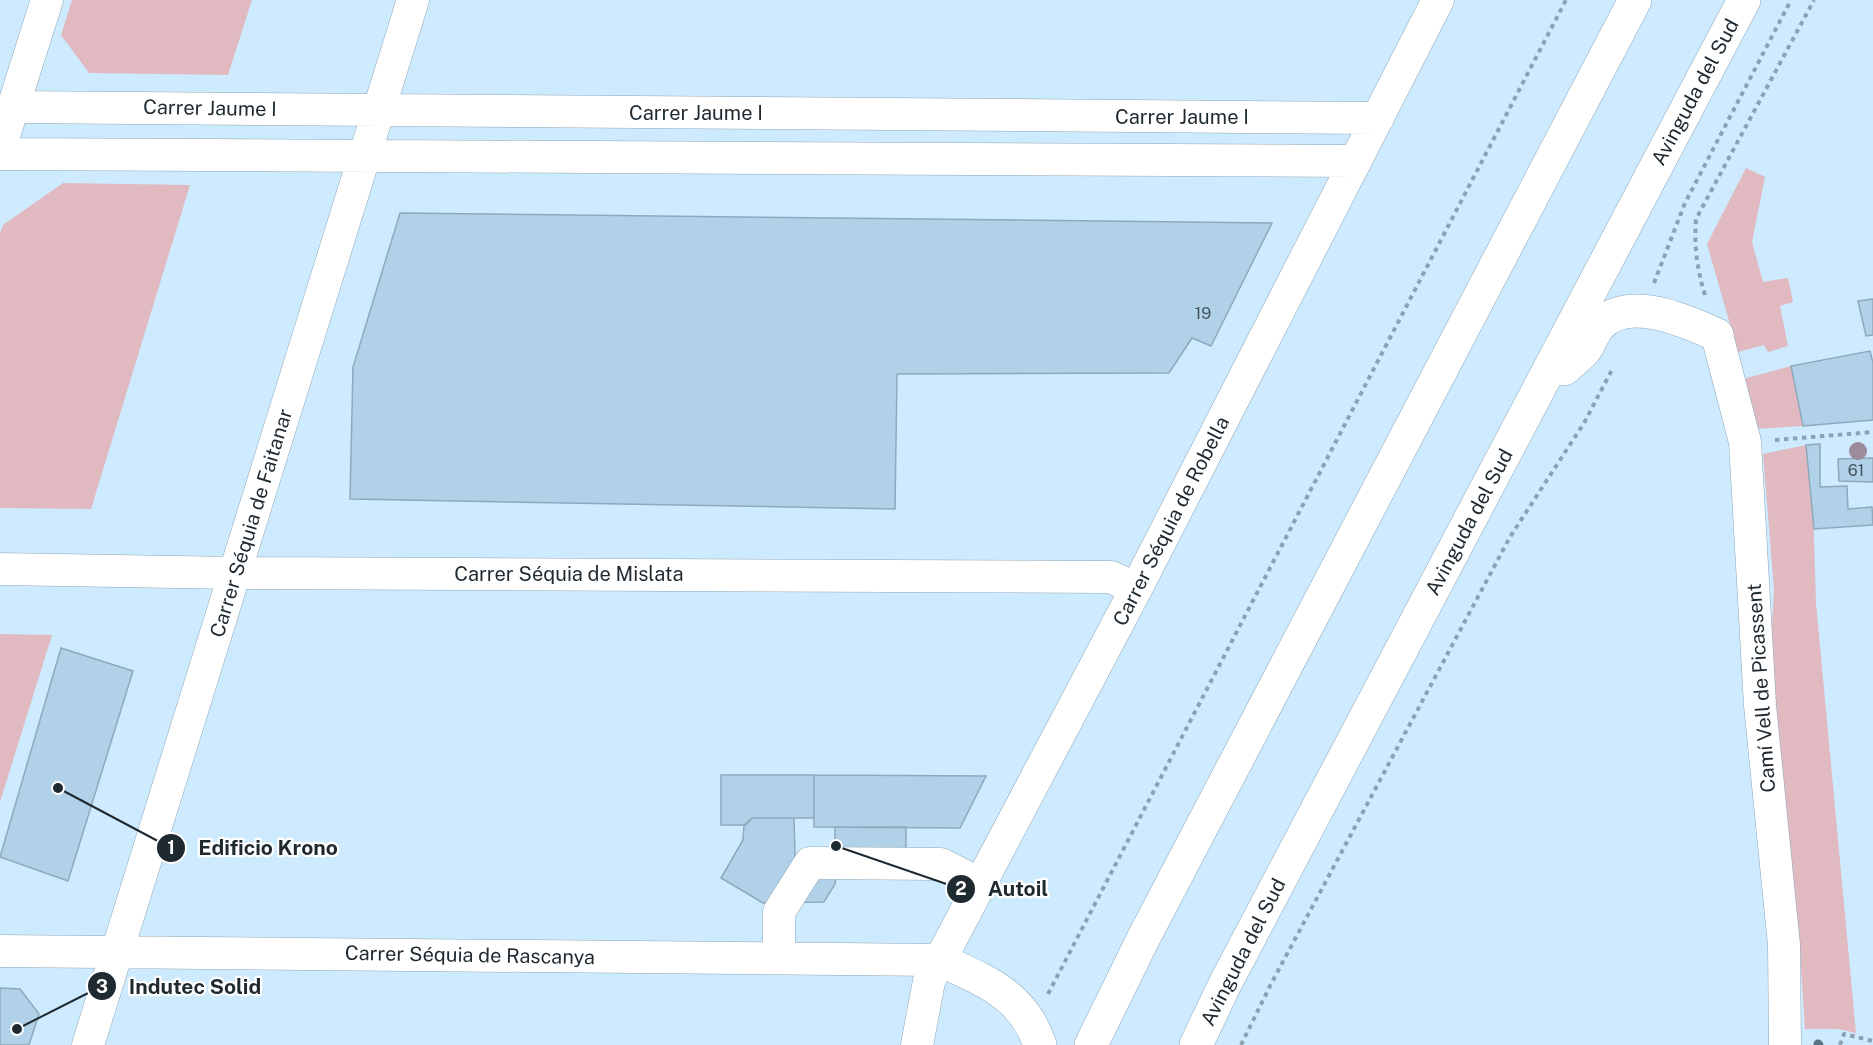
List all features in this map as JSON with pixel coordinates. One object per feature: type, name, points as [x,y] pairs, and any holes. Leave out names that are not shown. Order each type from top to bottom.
[{"type":"main road","points":[[1091,1045],[1144,937],[1635,0]]},
{"type":"main road","name":"Avinguda del Sud","points":[[1196,1045],[1225,984],[1744,0]]},
{"type":"main road","points":[[1537,392],[1584,351],[1599,325],[1616,314],[1644,311],[1676,316],[1718,334]]},
{"type":"main road","points":[[940,960],[986,981],[1020,1006],[1037,1034]]},
{"type":"street","points":[[0,148],[47,0]]},
{"type":"street","name":"Carrer Séquia de Faitanar","points":[[88,1045],[413,0]]},
{"type":"street","name":"Carrer Séquia de Robella","points":[[917,1045],[929,981],[1136,589],[1438,0]]},
{"type":"street","name":"Carrer Jaume I","points":[[13,107],[1378,118]]},
{"type":"street","points":[[0,154],[1356,161]]},
{"type":"street","name":"Camí Vell de Picassent","points":[[1718,334],[1745,442],[1760,705],[1784,945],[1785,1045]]},
{"type":"street","name":"Carrer Séquia de Mislata","points":[[0,569],[235,573],[1111,577],[1136,589]]},
{"type":"street","points":[[779,958],[779,912],[810,863],[941,864],[980,884]]},
{"type":"street","name":"Carrer Séquia de Rascanya","points":[[0,951],[940,960]]},
{"type":"path","points":[[1037,1034],[1566,0]]},
{"type":"path","points":[[1644,311],[1685,203],[1791,0]]},
{"type":"path","points":[[1718,334],[1698,273],[1694,246],[1696,219],[1814,0]]},
{"type":"path","points":[[1241,1045],[1271,984],[1510,537],[1584,423],[1617,362]]},
{"type":"path","points":[[1745,442],[1873,432]]},
{"type":"path","points":[[1840,1045],[1844,1034],[1873,1041]]},
{"type":"shaded area","points":[[72,0],[252,0],[228,75],[89,73],[61,35]]},
{"type":"shaded area","points":[[1746,168],[1765,177],[1752,242],[1763,282],[1788,278],[1793,302],[1780,306],[1788,346],[1768,352],[1764,345],[1738,352],[1707,244]]},
{"type":"shaded area","points":[[63,183],[190,185],[91,509],[0,508],[0,233],[3,225]]},
{"type":"shaded area","points":[[1791,366],[1803,426],[1753,429],[1743,379]]},
{"type":"shaded area","points":[[1806,445],[1813,507],[1816,603],[1856,1033],[1838,1029],[1805,1029],[1798,923],[1776,754],[1770,660],[1774,589],[1763,454]]},
{"type":"shaded area","points":[[0,634],[52,635],[0,802]]},
{"type":"building","points":[[400,213],[1272,223],[1211,346],[1192,338],[1169,373],[897,374],[895,509],[350,499],[353,367]]},
{"type":"building","points":[[1873,299],[1873,335],[1866,336],[1858,301]]},
{"type":"building","points":[[1870,351],[1873,363],[1873,420],[1803,426],[1791,366]]},
{"type":"building","points":[[1820,444],[1820,487],[1847,486],[1848,509],[1872,507],[1873,525],[1814,529],[1806,445]]},
{"type":"building","points":[[1873,458],[1873,482],[1839,481],[1838,459]]},
{"type":"building","points":[[61,648],[133,671],[68,881],[0,857]]},
{"type":"building","points":[[721,775],[814,775],[814,818],[752,818],[746,825],[721,825]]},
{"type":"building","points":[[814,775],[986,776],[960,828],[814,827]]},
{"type":"building","points":[[752,818],[794,818],[795,857],[836,876],[835,884],[824,902],[763,903],[721,878],[743,840],[744,825]]},
{"type":"building","points":[[835,827],[906,827],[906,850],[835,848]]},
{"type":"building","points":[[0,988],[20,989],[39,1014],[29,1045],[0,1045]]},
{"type":"place","name":"Edificio Krono","points":[[58,788]]},
{"type":"place","name":"Autoil","points":[[836,846]]},
{"type":"place","name":"Indutec Solid","points":[[17,1029]]}]
